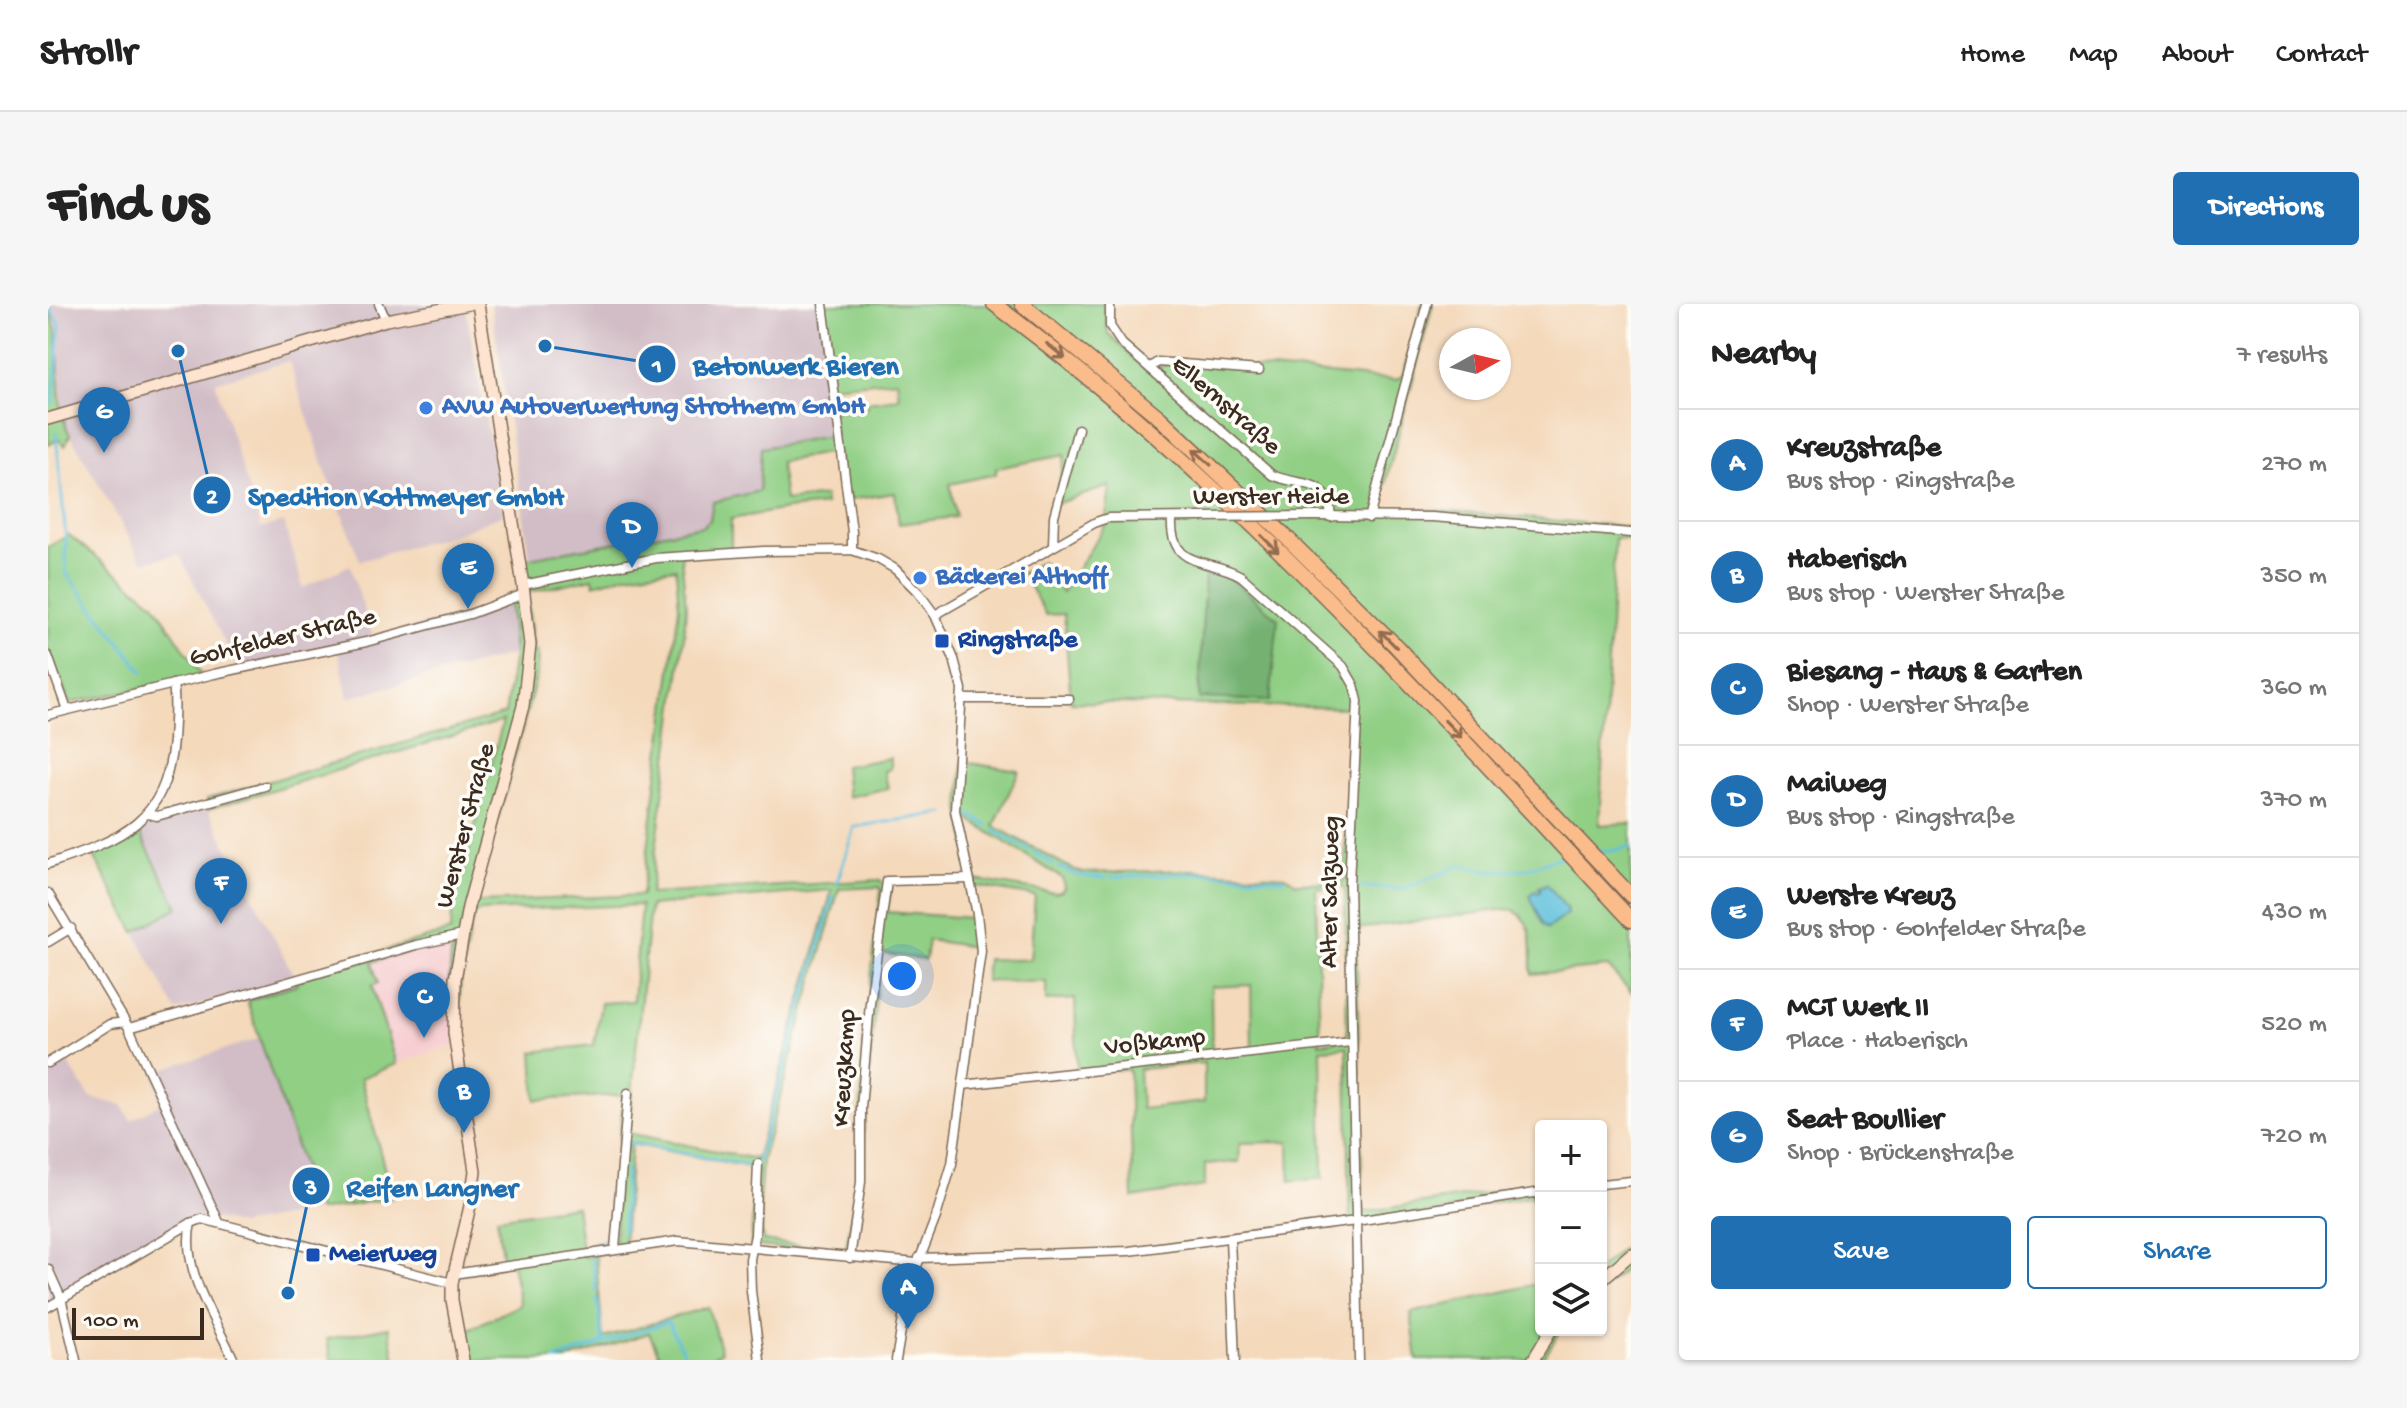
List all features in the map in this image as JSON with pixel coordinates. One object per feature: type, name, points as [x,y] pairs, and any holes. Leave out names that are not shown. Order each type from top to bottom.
[{"type":"highway","points":[[994,304],[1055,350],[1130,414],[1257,531],[1465,741],[1631,920]]},
{"type":"highway","points":[[1022,304],[1160,418],[1221,474],[1394,644],[1631,896]]},
{"type":"main road","points":[[48,419],[386,320],[469,304]]},
{"type":"main road","name":"Werster Straße","points":[[463,1360],[452,1300],[452,1278],[475,1180],[474,1151],[453,1023],[455,979],[462,935],[523,706],[530,645],[478,304]]},
{"type":"main road","points":[[1607,1275],[1631,1254]]},
{"type":"main road","points":[[1533,1360],[1547,1336]]},
{"type":"street","points":[[379,304],[386,320]]},
{"type":"street","points":[[823,304],[852,550]]},
{"type":"street","name":"Ellernstraße","points":[[1110,304],[1108,318],[1116,337],[1272,475],[1283,480],[1313,484],[1323,491],[1328,498],[1331,517]]},
{"type":"street","points":[[1369,518],[1427,304]]},
{"type":"street","points":[[1150,367],[1158,362],[1259,370]]},
{"type":"street","points":[[1053,546],[1054,516],[1078,429]]},
{"type":"street","name":"Werster Heide","points":[[935,615],[1053,546],[1108,518],[1432,517],[1631,533]]},
{"type":"street","name":"Alter Salzweg","points":[[1172,518],[1171,531],[1178,549],[1192,561],[1228,568],[1241,576],[1343,666],[1354,685],[1358,701],[1349,883],[1359,1360]]},
{"type":"street","points":[[524,590],[627,562],[667,557],[852,550],[895,569],[935,615],[959,675],[963,699],[955,810],[981,951],[952,1164],[936,1217],[908,1289],[896,1360]]},
{"type":"street","name":"Gohfelder Straße","points":[[48,715],[366,642],[470,614],[524,590]]},
{"type":"street","points":[[48,656],[67,710]]},
{"type":"street","points":[[48,864],[117,836],[148,814],[158,799],[170,768],[176,699],[173,684]]},
{"type":"street","points":[[963,699],[1069,699]]},
{"type":"street","points":[[148,814],[157,816],[265,786]]},
{"type":"street","name":"Kreuzkamp","points":[[850,1258],[861,1182],[861,1108],[870,1003],[887,881],[969,879]]},
{"type":"street","points":[[48,893],[127,1025],[219,1222]]},
{"type":"street","points":[[48,942],[71,928]]},
{"type":"street","points":[[48,1063],[110,1024],[127,1025],[462,935]]},
{"type":"street","name":"Voßkamp","points":[[963,1085],[1351,1042]]},
{"type":"street","points":[[615,1249],[628,1093]]},
{"type":"street","points":[[758,1164],[751,1291],[760,1360]]},
{"type":"street","points":[[1607,1183],[1631,1181]]},
{"type":"street","points":[[48,1307],[202,1219],[452,1278],[678,1241],[753,1246],[850,1258],[918,1260],[1129,1251],[1356,1221],[1535,1193]]},
{"type":"street","points":[[191,1223],[188,1248],[196,1278],[234,1360]]},
{"type":"street","points":[[1230,1238],[1235,1360]]},
{"type":"street","points":[[48,1269],[61,1298],[76,1360]]},
{"type":"shaded area","points":[[48,304],[465,304],[503,514],[459,533],[360,561],[326,473],[289,361],[215,382],[261,528],[284,522],[303,588],[350,565],[373,638],[510,603],[514,654],[348,698],[338,650],[239,670],[179,554],[143,562],[63,422],[56,324]]},
{"type":"shaded area","points":[[491,304],[819,304],[834,435],[761,448],[759,492],[714,502],[710,520],[703,526],[530,558]]},
{"type":"shaded area","points":[[208,809],[298,984],[247,1001],[244,993],[176,1011],[135,932],[178,906],[137,828]]},
{"type":"shaded area","points":[[449,941],[452,943],[447,1010],[453,1011],[455,1044],[396,1064],[372,985],[371,962]]},
{"type":"shaded area","points":[[260,1038],[317,1211],[240,1225],[209,1217],[192,1218],[48,1305],[48,1070],[65,1059],[91,1098],[122,1105],[131,1120],[161,1103],[154,1072]]},
{"type":"green space","points":[[819,304],[1104,304],[1108,333],[1146,370],[1178,361],[1396,380],[1403,375],[1422,304],[1433,304],[1380,504],[1384,510],[1429,510],[1631,527],[1631,539],[1615,538],[1599,825],[1631,823],[1631,993],[1608,967],[1532,974],[1532,944],[1528,926],[1517,913],[1507,909],[1356,929],[1363,1212],[1535,1186],[1535,1196],[1350,1226],[1347,1047],[1321,1049],[1323,1178],[1290,1181],[1289,1142],[1240,1143],[1239,1162],[1205,1164],[1205,1186],[1133,1198],[1129,1070],[1077,1069],[1075,999],[1046,1001],[1046,982],[985,981],[987,959],[1030,960],[1035,896],[975,886],[960,810],[963,762],[1019,771],[994,826],[1083,873],[1189,870],[1286,876],[1296,883],[1341,882],[1344,880],[1352,708],[1071,702],[1064,614],[1046,615],[1022,573],[1042,561],[1062,593],[1105,526],[1110,486],[1055,504],[1065,455],[996,468],[996,474],[950,484],[956,517],[899,524],[895,493],[849,500],[848,494],[843,494],[836,451],[780,462],[785,501],[824,496],[825,505],[731,519],[731,551],[681,555],[686,606],[684,637],[650,894],[878,880],[891,888],[887,912],[972,918],[974,947],[928,940],[925,960],[880,953],[852,1256],[751,1245],[755,1168],[631,1144],[624,1245],[615,1246],[623,1095],[536,1100],[533,1052],[594,1045],[601,1003],[633,1001],[641,905],[480,911],[473,914],[461,977],[459,1011],[447,1011],[452,942],[441,942],[372,962],[378,983],[372,986],[396,1064],[361,1078],[392,1198],[318,1211],[247,1001],[297,984],[295,977],[451,931],[452,913],[503,721],[208,809],[207,799],[505,714],[514,654],[510,603],[527,598],[534,652],[538,651],[537,674],[476,900],[642,895],[679,607],[676,568],[626,575],[594,584],[593,578],[525,593],[519,560],[703,526],[710,520],[713,502],[759,491],[761,448],[834,435],[832,411],[867,408],[867,402],[899,398],[897,380],[829,386]],"holes":[[[1205,575],[1227,575],[1200,699],[1199,698]],[[965,817],[1062,878],[1064,887],[1056,893],[976,880]],[[1341,885],[1345,891],[1347,1039],[1320,1043],[1316,888]],[[879,887],[881,890],[863,1047],[858,1181],[846,1248],[842,1251],[763,1241],[759,1202],[762,1160],[839,889]],[[832,890],[756,1159],[628,1133],[650,906]],[[1251,985],[1252,1051],[1212,1055],[1211,987]],[[1204,1063],[1204,1102],[1141,1109],[1139,1069]]]},
{"type":"green space","points":[[48,308],[57,339],[61,404],[70,435],[65,446],[59,440],[48,444]]},
{"type":"green space","points":[[69,535],[154,603],[202,676],[70,703],[48,652],[48,547]]},
{"type":"green space","points":[[1205,575],[1227,575],[1278,619],[1270,701],[1199,698]]},
{"type":"green space","points":[[890,758],[890,769],[884,771],[888,788],[847,797],[844,766]]},
{"type":"green space","points":[[137,828],[178,907],[135,932],[92,853]]},
{"type":"green space","points":[[576,1206],[583,1257],[596,1256],[603,1338],[708,1307],[721,1352],[706,1360],[662,1360],[649,1333],[566,1360],[471,1360],[465,1331],[520,1305],[512,1263],[503,1264],[497,1218]]},
{"type":"green space","points":[[1631,1242],[1631,1264],[1607,1286],[1607,1262]]},
{"type":"green space","points":[[1535,1284],[1535,1336],[1557,1336],[1542,1360],[1417,1360],[1411,1313]]},
{"type":"green space","points":[[389,1327],[395,1360],[331,1360],[327,1339]]},
{"type":"water","points":[[1547,884],[1566,908],[1567,914],[1548,928],[1530,896]]},
{"type":"waterway","points":[[48,306],[60,325],[53,403]]},
{"type":"waterway","points":[[56,433],[66,539],[66,573],[143,672]]},
{"type":"waterway","points":[[962,810],[988,826]]},
{"type":"waterway","points":[[837,883],[854,827],[945,813]]},
{"type":"waterway","points":[[995,831],[1029,850]]},
{"type":"waterway","points":[[1595,850],[1611,851],[1631,846]]},
{"type":"waterway","points":[[1033,852],[1053,864]]},
{"type":"waterway","points":[[1359,887],[1402,889],[1457,865],[1492,871],[1527,869],[1565,855]]},
{"type":"waterway","points":[[1058,867],[1079,876],[1106,878]]},
{"type":"waterway","points":[[1111,877],[1205,873],[1284,879]]},
{"type":"waterway","points":[[757,1162],[833,897]]},
{"type":"waterway","points":[[627,1146],[631,1143],[751,1166]]},
{"type":"waterway","points":[[623,1232],[626,1169]]},
{"type":"waterway","points":[[591,1244],[613,1238]]},
{"type":"waterway","points":[[592,1256],[596,1291]]},
{"type":"waterway","points":[[555,1360],[603,1343],[597,1298]]},
{"type":"waterway","points":[[603,1343],[668,1322],[687,1360]]},
{"type":"place","name":"Betonwerk Bieren","points":[[545,346]]},
{"type":"place","name":"Spedition Kottmeyer GmbH","points":[[178,351]]},
{"type":"place","name":"AVW Autoverwertung Strotherm GmbH","points":[[426,408]]},
{"type":"place","name":"Seat Boullier","points":[[104,453]]},
{"type":"place","name":"Maiweg","points":[[632,568]]},
{"type":"place","name":"Bäckerei Althoff","points":[[920,578]]},
{"type":"place","name":"Werste Kreuz","points":[[468,609]]},
{"type":"place","name":"Ringstraße","points":[[942,641]]},
{"type":"place","name":"MCT Werk II","points":[[221,924]]},
{"type":"place","name":"Biesang - Haus & Garten","points":[[424,1038]]},
{"type":"place","name":"Haberisch","points":[[464,1133]]},
{"type":"place","name":"Meierweg","points":[[313,1255]]},
{"type":"place","name":"Reifen Langner","points":[[288,1293]]},
{"type":"place","name":"Kreuzstraße","points":[[908,1329]]}]
